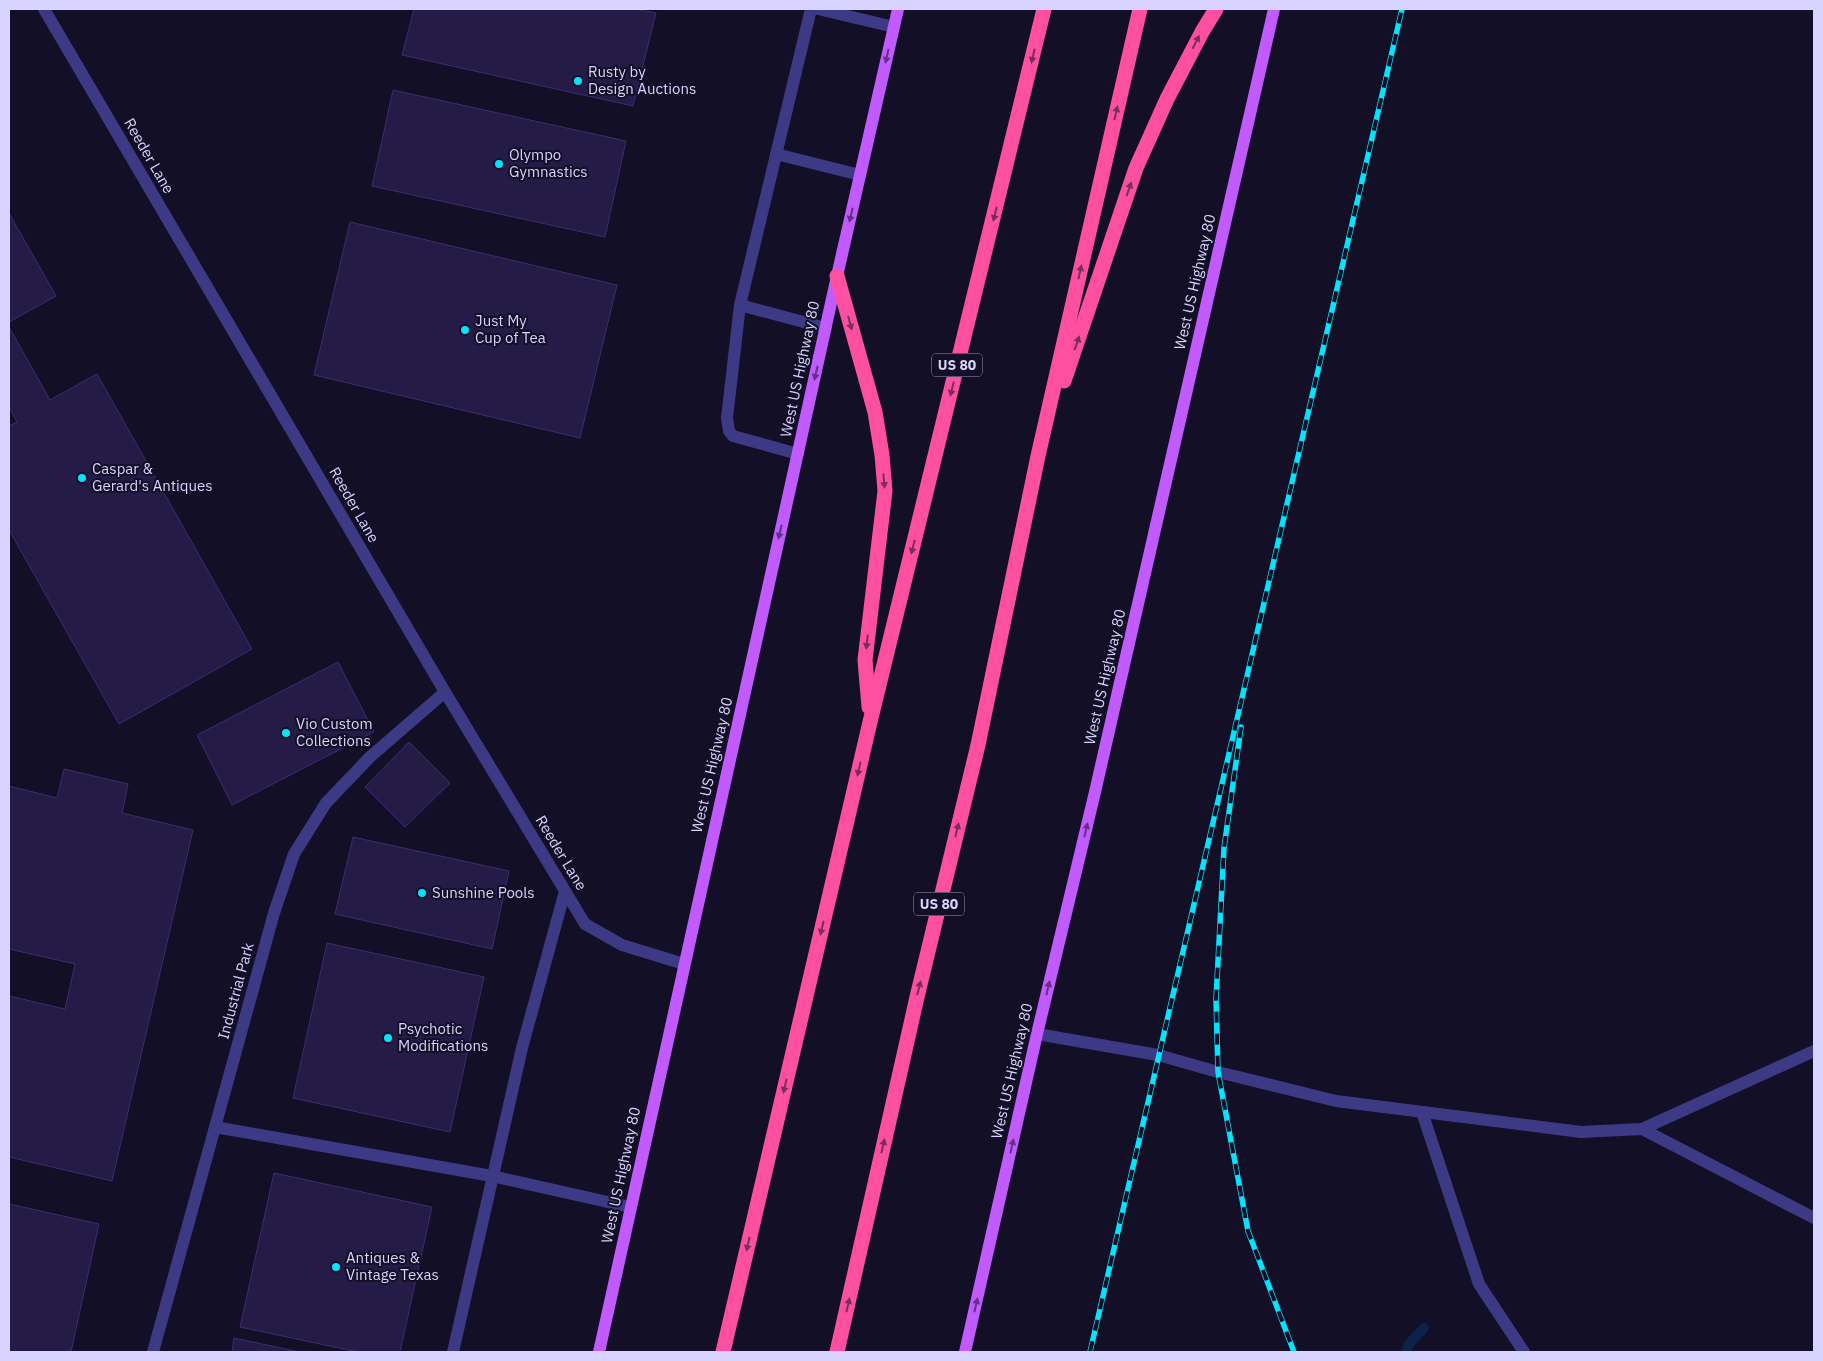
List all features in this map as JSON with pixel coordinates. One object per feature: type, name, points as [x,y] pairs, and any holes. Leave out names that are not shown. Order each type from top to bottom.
[{"type":"highway","name":"US 80","points":[[723,1352],[870,722],[1044,9]]},
{"type":"highway","name":"US 80","points":[[837,1352],[917,997],[978,745],[1038,456],[1140,9]]},
{"type":"highway","points":[[1038,456],[1136,168],[1166,100],[1216,9]]},
{"type":"highway","points":[[837,276],[875,412],[882,455],[885,491],[865,660],[870,722]]},
{"type":"main road","name":"West US Highway 80","points":[[599,1352],[837,276],[898,9]]},
{"type":"main road","name":"West US Highway 80","points":[[965,1352],[1274,9]]},
{"type":"street","name":"Reeder Lane","points":[[44,9],[445,692],[585,924],[622,945],[684,964]]},
{"type":"street","points":[[798,454],[733,436],[729,431],[726,418],[740,305],[811,9]]},
{"type":"street","points":[[818,9],[894,28]]},
{"type":"street","points":[[776,154],[860,175]]},
{"type":"street","points":[[740,305],[826,328]]},
{"type":"street","name":"Industrial Park","points":[[154,1352],[274,913],[294,854],[326,803],[370,757],[445,692]]},
{"type":"street","points":[[453,1352],[522,1048],[565,891]]},
{"type":"street","points":[[1037,1034],[1158,1055],[1336,1101],[1581,1132],[1642,1129],[1814,1051]]},
{"type":"street","points":[[1422,1112],[1479,1284],[1524,1352]]},
{"type":"street","points":[[215,1128],[492,1176],[630,1207]]},
{"type":"street","points":[[1642,1129],[1814,1218]]},
{"type":"building","name":"Rusty by Design Auctions","points":[[414,9],[635,9],[656,13],[633,106],[402,55]]},
{"type":"building","name":"Olympo Gymnastics","points":[[393,90],[626,141],[605,237],[372,186]]},
{"type":"building","points":[[9,213],[56,296],[9,322]]},
{"type":"building","name":"Just My Cup of Tea","points":[[350,222],[617,285],[580,438],[314,375]]},
{"type":"building","name":"Caspar & Gerard's Antiques","points":[[9,327],[50,400],[97,374],[252,649],[119,724],[9,530],[9,426],[17,422],[9,407]]},
{"type":"building","name":"Vio Custom Collections","points":[[338,662],[374,732],[232,805],[197,735]]},
{"type":"building","points":[[409,742],[450,783],[405,827],[365,787]]},
{"type":"building","points":[[64,769],[128,784],[122,813],[193,830],[112,1181],[9,1157],[9,996],[65,1009],[75,964],[9,949],[9,786],[57,798]]},
{"type":"building","name":"Sunshine Pools","points":[[353,837],[509,871],[492,949],[335,914]]},
{"type":"building","name":"Psychotic Modifications","points":[[327,943],[484,977],[450,1132],[293,1098]]},
{"type":"building","name":"Antiques & Vintage Texas","points":[[274,1173],[432,1207],[400,1352],[358,1352],[240,1327]]},
{"type":"building","points":[[9,1204],[99,1224],[71,1352],[9,1352]]},
{"type":"building","points":[[234,1338],[300,1352],[232,1352]]},
{"type":"waterway","points":[[1406,1352],[1408,1345],[1424,1328]]},
{"type":"railway","points":[[1090,1352],[1402,9]]},
{"type":"railway","points":[[1241,727],[1224,848],[1216,999],[1218,1072],[1248,1231],[1294,1352]]},
{"type":"place","name":"Rusty by Design Auctions","points":[[578,81]]},
{"type":"place","name":"Olympo Gymnastics","points":[[499,164]]},
{"type":"place","name":"Just My Cup of Tea","points":[[465,330]]},
{"type":"place","name":"Caspar & Gerard's Antiques","points":[[82,478]]},
{"type":"place","name":"Vio Custom Collections","points":[[286,733]]},
{"type":"place","name":"Sunshine Pools","points":[[422,893]]},
{"type":"place","name":"Psychotic Modifications","points":[[388,1038]]},
{"type":"place","name":"Antiques & Vintage Texas","points":[[336,1267]]}]
